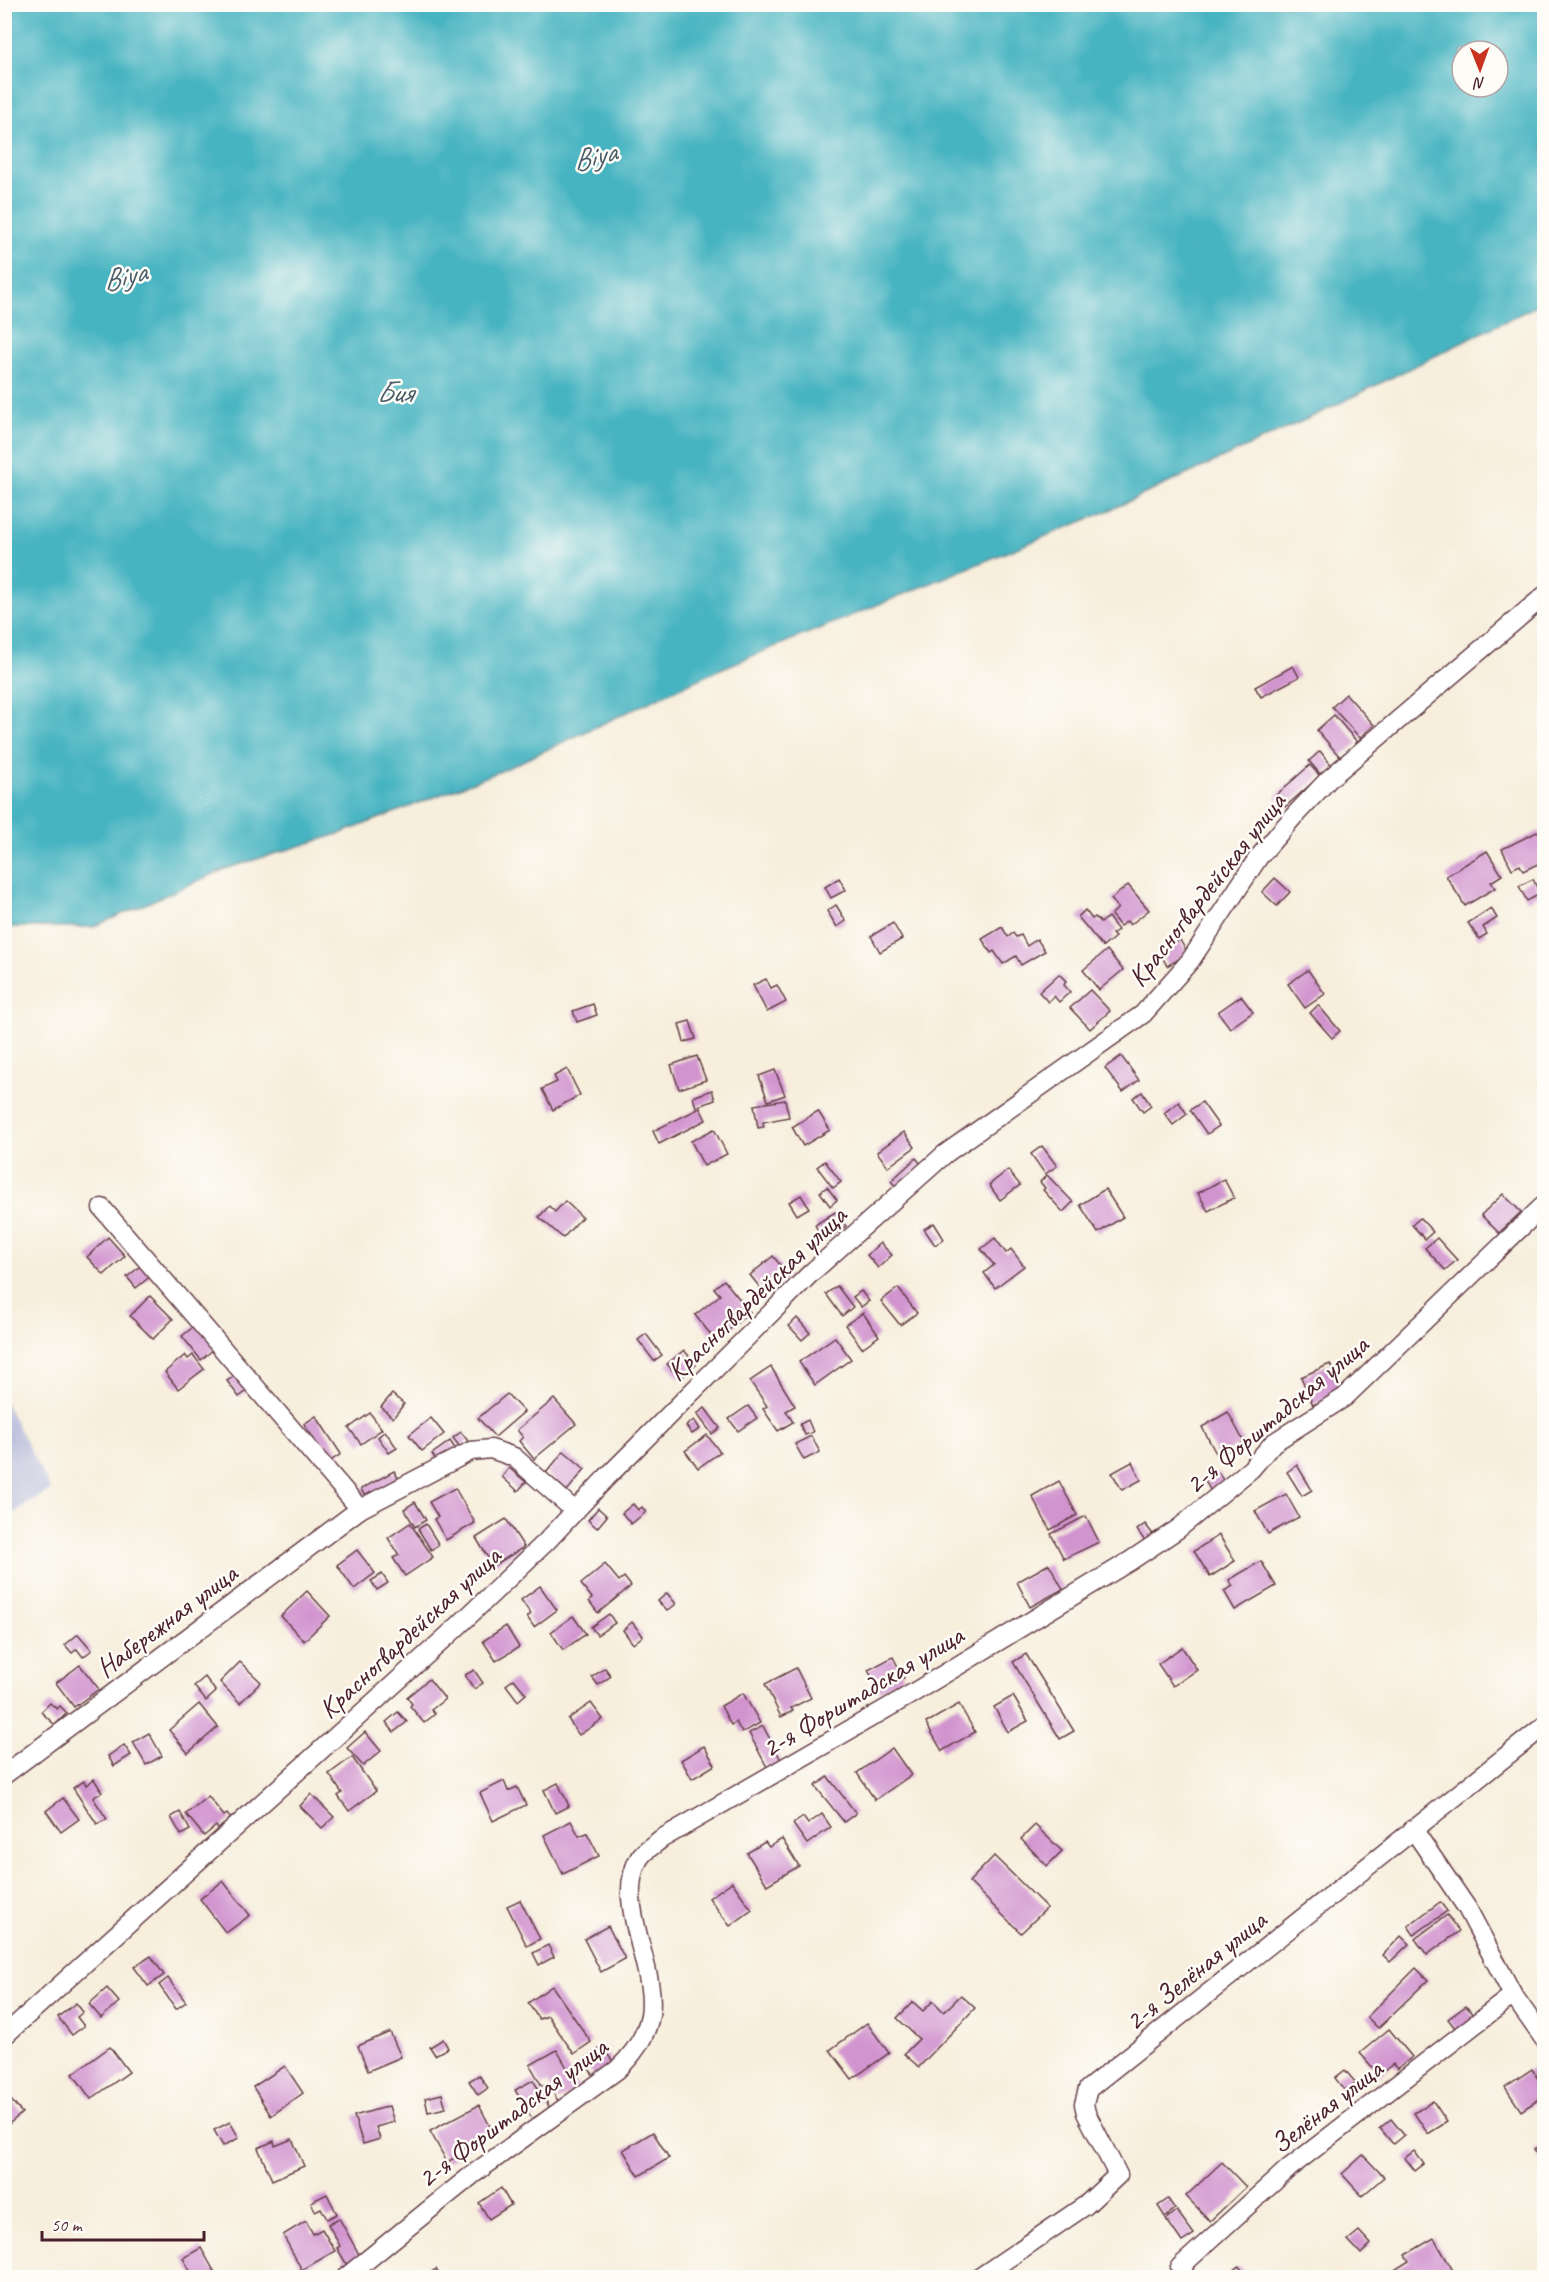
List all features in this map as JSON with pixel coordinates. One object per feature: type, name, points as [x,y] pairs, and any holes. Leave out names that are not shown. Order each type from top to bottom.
[{"type":"street","name":"Красногвардейская улица","points":[[4,2036],[446,1637],[547,1541],[811,1273],[945,1154],[1143,1014],[1190,962],[1258,858],[1329,779],[1545,596]]},
{"type":"street","name":"2-я Форштадская улица","points":[[345,2277],[472,2175],[617,2070],[632,2056],[642,2039],[650,2017],[649,1974],[630,1899],[634,1870],[640,1857],[648,1848],[908,1696],[1130,1561],[1178,1529],[1251,1469],[1273,1443],[1345,1397],[1545,1205]]},
{"type":"street","points":[[102,1208],[360,1509]]},
{"type":"street","name":"Набережная улица","points":[[4,1775],[360,1509],[459,1456],[471,1451],[491,1449],[514,1457],[575,1511]]},
{"type":"street","name":"2-я Зелёная улица","points":[[979,2277],[1086,2205],[1118,2175],[1086,2113],[1084,2104],[1088,2090],[1545,1726]]},
{"type":"street","points":[[1413,1829],[1467,1908],[1513,1995],[1545,2039]]},
{"type":"street","name":"Зелёная улица","points":[[1184,2272],[1289,2168],[1513,1995]]},
{"type":"shaded area","points":[[5,1402],[51,1490],[4,1518]]},
{"type":"water","name":"Бия","points":[[4,5],[1544,5],[1544,302],[1320,413],[1110,510],[718,670],[501,771],[342,833],[225,869],[93,927],[5,927]]},
{"type":"building","points":[[1293,666],[1299,677],[1261,697],[1255,687]]},
{"type":"building","points":[[1346,694],[1374,725],[1360,738],[1332,707]]},
{"type":"building","points":[[1334,715],[1358,743],[1340,757],[1317,730]]},
{"type":"building","points":[[1320,751],[1333,767],[1322,776],[1309,761]]},
{"type":"building","points":[[1310,765],[1320,776],[1285,807],[1275,796]]},
{"type":"building","points":[[1539,831],[1544,843],[1544,861],[1523,871],[1520,865],[1512,869],[1502,849]]},
{"type":"building","points":[[1487,851],[1502,875],[1491,882],[1495,888],[1465,906],[1446,876]]},
{"type":"building","points":[[839,878],[846,890],[831,898],[825,887]]},
{"type":"building","points":[[1275,878],[1290,892],[1277,906],[1262,892]]},
{"type":"building","points":[[1533,879],[1540,894],[1527,901],[1519,886]]},
{"type":"building","points":[[1128,885],[1149,910],[1130,925],[1127,921],[1120,926],[1111,915],[1118,908],[1111,899]]},
{"type":"building","points":[[836,905],[846,921],[837,927],[827,911]]},
{"type":"building","points":[[1491,908],[1497,918],[1483,927],[1487,934],[1479,939],[1468,923]]},
{"type":"building","points":[[1085,910],[1092,919],[1095,917],[1101,923],[1108,917],[1118,930],[1112,934],[1115,937],[1103,947],[1078,917]]},
{"type":"building","points":[[893,923],[902,939],[880,952],[871,936]]},
{"type":"building","points":[[1002,927],[1008,937],[1013,933],[1016,937],[1021,935],[1027,946],[1037,939],[1045,951],[1021,965],[1016,956],[1003,964],[994,951],[991,953],[982,939]]},
{"type":"building","points":[[1180,940],[1188,954],[1167,966],[1159,951]]},
{"type":"building","points":[[1107,950],[1123,970],[1099,990],[1083,970]]},
{"type":"building","points":[[1308,970],[1325,994],[1305,1008],[1288,984]]},
{"type":"building","points":[[1059,974],[1066,981],[1064,985],[1070,992],[1059,1002],[1054,996],[1048,1002],[1039,992]]},
{"type":"building","points":[[766,979],[771,988],[777,985],[786,1002],[767,1012],[753,985]]},
{"type":"building","points":[[1090,990],[1110,1011],[1090,1029],[1070,1008]]},
{"type":"building","points":[[1241,996],[1253,1012],[1230,1028],[1218,1012]]},
{"type":"building","points":[[593,1004],[597,1015],[577,1022],[573,1011]]},
{"type":"building","points":[[1318,1005],[1340,1031],[1332,1038],[1310,1013]]},
{"type":"building","points":[[690,1021],[696,1039],[684,1042],[679,1024]]},
{"type":"building","points":[[697,1056],[706,1080],[679,1089],[671,1065]]},
{"type":"building","points":[[1121,1056],[1139,1080],[1123,1092],[1105,1068]]},
{"type":"building","points":[[567,1069],[580,1095],[553,1110],[542,1089],[557,1082],[554,1076]]},
{"type":"building","points":[[775,1070],[785,1095],[768,1101],[759,1076]]},
{"type":"building","points":[[712,1090],[715,1100],[696,1107],[693,1097]]},
{"type":"building","points":[[1142,1092],[1151,1106],[1143,1112],[1133,1098]]},
{"type":"building","points":[[785,1100],[789,1117],[763,1122],[764,1127],[758,1128],[754,1105]]},
{"type":"building","points":[[1179,1102],[1187,1114],[1173,1125],[1164,1113]]},
{"type":"building","points":[[1202,1102],[1219,1126],[1207,1134],[1190,1110]]},
{"type":"building","points":[[700,1108],[706,1120],[659,1144],[653,1131]]},
{"type":"building","points":[[818,1111],[830,1130],[803,1146],[792,1127]]},
{"type":"building","points":[[714,1129],[727,1154],[704,1166],[691,1141]]},
{"type":"building","points":[[904,1132],[915,1147],[888,1167],[877,1152]]},
{"type":"building","points":[[1042,1146],[1057,1166],[1045,1174],[1031,1154]]},
{"type":"building","points":[[916,1158],[922,1165],[897,1188],[891,1181]]},
{"type":"building","points":[[825,1161],[841,1182],[833,1188],[817,1167]]},
{"type":"building","points":[[1008,1170],[1020,1185],[1000,1200],[989,1185]]},
{"type":"building","points":[[1047,1175],[1073,1202],[1063,1212],[1043,1190],[1045,1188],[1040,1182]]},
{"type":"building","points":[[1224,1179],[1234,1198],[1208,1211],[1198,1193]]},
{"type":"building","points":[[827,1187],[837,1200],[830,1206],[820,1192]]},
{"type":"building","points":[[1105,1189],[1123,1217],[1098,1233],[1080,1205]]},
{"type":"building","points":[[1503,1194],[1521,1212],[1499,1233],[1481,1215]]},
{"type":"building","points":[[801,1195],[809,1208],[797,1215],[789,1202]]},
{"type":"building","points":[[565,1201],[582,1217],[563,1238],[539,1217],[549,1206],[555,1212]]},
{"type":"building","points":[[835,1212],[846,1226],[824,1241],[815,1225]]},
{"type":"building","points":[[1420,1218],[1433,1232],[1425,1239],[1412,1225]]},
{"type":"building","points":[[934,1223],[944,1239],[935,1245],[924,1229]]},
{"type":"building","points":[[108,1237],[125,1256],[104,1275],[87,1257]]},
{"type":"building","points":[[995,1238],[1006,1253],[1011,1249],[1024,1266],[995,1288],[984,1273],[994,1265],[981,1249]]},
{"type":"building","points":[[1437,1238],[1457,1260],[1445,1270],[1425,1248]]},
{"type":"building","points":[[880,1243],[892,1255],[878,1268],[867,1255]]},
{"type":"building","points":[[773,1256],[789,1276],[766,1295],[750,1275]]},
{"type":"building","points":[[143,1264],[152,1275],[136,1288],[127,1277]]},
{"type":"building","points":[[724,1280],[750,1312],[716,1341],[695,1315],[720,1295],[714,1288]]},
{"type":"building","points":[[837,1286],[853,1307],[842,1316],[826,1294]]},
{"type":"building","points":[[898,1288],[917,1313],[900,1325],[881,1301]]},
{"type":"building","points":[[861,1291],[869,1301],[861,1307],[853,1297]]},
{"type":"building","points":[[150,1296],[173,1319],[153,1339],[130,1316]]},
{"type":"building","points":[[863,1313],[879,1336],[862,1348],[845,1325]]},
{"type":"building","points":[[797,1318],[810,1333],[802,1340],[789,1326]]},
{"type":"building","points":[[197,1324],[216,1347],[201,1360],[182,1336]]},
{"type":"building","points":[[646,1334],[662,1355],[654,1361],[638,1340]]},
{"type":"building","points":[[835,1337],[851,1359],[815,1385],[799,1362]]},
{"type":"building","points":[[684,1350],[696,1365],[680,1379],[667,1364]]},
{"type":"building","points":[[185,1355],[188,1359],[193,1355],[204,1369],[178,1389],[165,1372]]},
{"type":"building","points":[[1330,1364],[1343,1392],[1313,1405],[1301,1377]]},
{"type":"building","points":[[771,1367],[795,1406],[786,1411],[793,1422],[778,1431],[763,1409],[767,1406],[750,1381]]},
{"type":"building","points":[[239,1373],[251,1388],[239,1397],[227,1381]]},
{"type":"building","points":[[392,1394],[404,1404],[393,1418],[381,1407]]},
{"type":"building","points":[[507,1394],[524,1412],[495,1437],[478,1418]]},
{"type":"building","points":[[554,1399],[576,1424],[534,1459],[519,1441],[523,1437],[517,1430]]},
{"type":"building","points":[[748,1406],[757,1418],[738,1431],[729,1419]]},
{"type":"building","points":[[705,1408],[720,1428],[712,1434],[697,1414]]},
{"type":"building","points":[[1228,1412],[1244,1442],[1218,1457],[1202,1427]]},
{"type":"building","points":[[370,1413],[382,1429],[361,1444],[349,1428]]},
{"type":"building","points":[[316,1416],[341,1454],[329,1462],[304,1424]]},
{"type":"building","points":[[431,1418],[444,1434],[422,1451],[409,1435]]},
{"type":"building","points":[[694,1420],[700,1429],[692,1434],[686,1426]]},
{"type":"building","points":[[808,1420],[813,1432],[805,1435],[800,1424]]},
{"type":"building","points":[[385,1431],[397,1448],[389,1453],[378,1437]]},
{"type":"building","points":[[461,1432],[468,1441],[460,1447],[453,1438]]},
{"type":"building","points":[[707,1435],[720,1452],[698,1468],[685,1451]]},
{"type":"building","points":[[811,1436],[820,1452],[804,1460],[795,1444]]},
{"type":"building","points":[[450,1441],[456,1450],[438,1463],[432,1454]]},
{"type":"building","points":[[564,1451],[585,1469],[567,1491],[546,1473]]},
{"type":"building","points":[[1132,1462],[1141,1480],[1122,1490],[1112,1473]]},
{"type":"building","points":[[1297,1465],[1312,1490],[1302,1496],[1287,1472]]},
{"type":"building","points":[[509,1468],[526,1482],[518,1491],[502,1477]]},
{"type":"building","points":[[394,1471],[400,1481],[367,1500],[361,1489]]},
{"type":"building","points":[[1219,1473],[1225,1484],[1211,1492],[1205,1480]]},
{"type":"building","points":[[1059,1481],[1077,1515],[1050,1530],[1032,1496]]},
{"type":"building","points":[[455,1488],[475,1523],[446,1540],[434,1519],[438,1517],[429,1502]]},
{"type":"building","points":[[1286,1494],[1299,1517],[1268,1534],[1255,1511]]},
{"type":"building","points":[[415,1502],[426,1520],[415,1527],[404,1509]]},
{"type":"building","points":[[633,1504],[638,1510],[642,1507],[646,1512],[631,1524],[622,1513]]},
{"type":"building","points":[[598,1508],[607,1516],[597,1528],[588,1520]]},
{"type":"building","points":[[1086,1516],[1099,1542],[1064,1559],[1051,1534]]},
{"type":"building","points":[[506,1519],[524,1547],[493,1566],[476,1538]]},
{"type":"building","points":[[410,1523],[433,1557],[405,1576],[393,1558],[399,1555],[388,1538]]},
{"type":"building","points":[[426,1524],[439,1545],[431,1550],[418,1529]]},
{"type":"building","points":[[1145,1524],[1155,1537],[1147,1544],[1137,1530]]},
{"type":"building","points":[[1219,1535],[1235,1561],[1210,1577],[1194,1551]]},
{"type":"building","points":[[357,1550],[375,1573],[354,1589],[337,1565]]},
{"type":"building","points":[[1261,1561],[1276,1586],[1235,1610],[1224,1591],[1233,1586],[1229,1580]]},
{"type":"building","points":[[605,1564],[619,1581],[624,1577],[631,1586],[598,1613],[589,1601],[592,1598],[581,1584]]},
{"type":"building","points":[[1049,1564],[1063,1589],[1030,1607],[1017,1582]]},
{"type":"building","points":[[382,1574],[388,1583],[377,1590],[371,1581]]},
{"type":"building","points":[[540,1586],[557,1610],[534,1627],[527,1617],[531,1614],[521,1600]]},
{"type":"building","points":[[307,1591],[330,1616],[304,1641],[281,1616]]},
{"type":"building","points":[[667,1593],[676,1604],[667,1611],[658,1601]]},
{"type":"building","points":[[609,1614],[615,1623],[597,1635],[591,1627]]},
{"type":"building","points":[[573,1616],[586,1634],[563,1650],[551,1632]]},
{"type":"building","points":[[632,1622],[643,1636],[633,1644],[623,1630]]},
{"type":"building","points":[[506,1626],[519,1647],[496,1661],[483,1641]]},
{"type":"building","points":[[78,1634],[92,1650],[83,1657],[77,1649],[72,1653],[65,1645]]},
{"type":"building","points":[[1182,1647],[1197,1670],[1173,1686],[1158,1664]]},
{"type":"building","points":[[1026,1654],[1074,1731],[1060,1739],[1013,1662]]},
{"type":"building","points":[[893,1657],[904,1678],[879,1691],[868,1670]]},
{"type":"building","points":[[240,1662],[261,1682],[240,1703],[220,1682]]},
{"type":"building","points":[[80,1665],[99,1689],[74,1707],[56,1683]]},
{"type":"building","points":[[605,1668],[611,1676],[598,1685],[592,1677]]},
{"type":"building","points":[[796,1668],[811,1698],[791,1708],[793,1711],[781,1717],[765,1684]]},
{"type":"building","points":[[474,1670],[483,1683],[474,1689],[465,1675]]},
{"type":"building","points":[[205,1677],[216,1692],[206,1701],[194,1686]]},
{"type":"building","points":[[429,1679],[445,1699],[431,1710],[435,1714],[424,1723],[410,1706],[412,1704],[407,1697]]},
{"type":"building","points":[[514,1679],[526,1694],[518,1701],[506,1685]]},
{"type":"building","points":[[743,1693],[760,1723],[742,1733],[736,1722],[731,1725],[721,1706]]},
{"type":"building","points":[[1013,1696],[1028,1721],[1008,1732],[994,1707]]},
{"type":"building","points":[[50,1703],[57,1709],[60,1706],[67,1713],[55,1725],[41,1712]]},
{"type":"building","points":[[591,1703],[603,1719],[579,1735],[568,1719]]},
{"type":"building","points":[[199,1704],[218,1727],[188,1753],[169,1730]]},
{"type":"building","points":[[959,1704],[975,1732],[942,1751],[926,1723]]},
{"type":"building","points":[[398,1712],[407,1722],[394,1732],[386,1722]]},
{"type":"building","points":[[763,1726],[782,1762],[768,1769],[749,1733]]},
{"type":"building","points":[[365,1732],[381,1751],[363,1766],[347,1748]]},
{"type":"building","points":[[149,1733],[162,1756],[146,1765],[133,1742]]},
{"type":"building","points":[[124,1745],[131,1755],[114,1766],[108,1756]]},
{"type":"building","points":[[704,1746],[715,1765],[692,1779],[681,1760]]},
{"type":"building","points":[[892,1748],[911,1775],[875,1800],[857,1773]]},
{"type":"building","points":[[352,1757],[376,1791],[349,1811],[338,1796],[342,1793],[329,1774]]},
{"type":"building","points":[[828,1777],[856,1813],[844,1822],[815,1786]]},
{"type":"building","points":[[94,1779],[102,1792],[93,1798],[107,1819],[97,1824],[73,1788],[84,1781],[86,1785]]},
{"type":"building","points":[[504,1781],[508,1791],[517,1787],[526,1805],[493,1821],[480,1793]]},
{"type":"building","points":[[558,1783],[569,1806],[555,1813],[544,1790]]},
{"type":"building","points":[[311,1794],[334,1817],[322,1828],[300,1806]]},
{"type":"building","points":[[208,1796],[224,1816],[227,1814],[231,1819],[218,1829],[216,1826],[204,1836],[186,1814]]},
{"type":"building","points":[[63,1798],[79,1819],[61,1832],[46,1811]]},
{"type":"building","points":[[180,1812],[190,1830],[181,1835],[171,1817]]},
{"type":"building","points":[[822,1814],[831,1827],[807,1844],[793,1824],[803,1817],[808,1824]]},
{"type":"building","points":[[571,1821],[579,1836],[587,1833],[599,1856],[563,1874],[544,1835]]},
{"type":"building","points":[[1035,1825],[1062,1851],[1047,1866],[1021,1839]]},
{"type":"building","points":[[782,1839],[799,1866],[767,1885],[747,1853],[765,1842],[769,1847]]},
{"type":"building","points":[[994,1856],[1047,1908],[1021,1933],[969,1882]]},
{"type":"building","points":[[223,1881],[250,1915],[226,1933],[200,1899]]},
{"type":"building","points":[[732,1882],[752,1910],[730,1926],[709,1898]]},
{"type":"building","points":[[520,1900],[540,1939],[527,1946],[507,1906]]},
{"type":"building","points":[[1440,1902],[1447,1911],[1414,1935],[1408,1926]]},
{"type":"building","points":[[1447,1915],[1459,1931],[1427,1955],[1415,1939]]},
{"type":"building","points":[[608,1926],[625,1959],[601,1972],[584,1939]]},
{"type":"building","points":[[1401,1936],[1409,1944],[1390,1962],[1383,1955]]},
{"type":"building","points":[[548,1945],[554,1957],[539,1965],[533,1953]]},
{"type":"building","points":[[151,1956],[164,1975],[148,1986],[134,1967]]},
{"type":"building","points":[[1416,1968],[1428,1980],[1378,2028],[1367,2017]]},
{"type":"building","points":[[168,1978],[186,2002],[176,2009],[159,1985]]},
{"type":"building","points":[[552,1986],[591,2042],[574,2054],[548,2016],[539,2019],[528,2003]]},
{"type":"building","points":[[107,1988],[119,2002],[101,2018],[89,2004]]},
{"type":"building","points":[[961,1995],[975,2008],[919,2067],[904,2054],[919,2039],[897,2018],[913,2002],[923,2011],[933,2001],[944,2012]]},
{"type":"building","points":[[76,2003],[83,2012],[77,2017],[84,2026],[72,2035],[58,2017]]},
{"type":"building","points":[[1466,2006],[1476,2019],[1458,2032],[1448,2019]]},
{"type":"building","points":[[867,2023],[889,2053],[852,2079],[830,2050]]},
{"type":"building","points":[[1389,2029],[1412,2057],[1397,2069],[1393,2064],[1379,2075],[1360,2053]]},
{"type":"building","points":[[390,2032],[401,2057],[368,2071],[358,2046]]},
{"type":"building","points":[[443,2039],[448,2048],[435,2055],[430,2047]]},
{"type":"building","points":[[110,2047],[129,2072],[91,2099],[73,2074]]},
{"type":"building","points":[[602,2047],[614,2063],[595,2077],[583,2061]]},
{"type":"building","points":[[557,2050],[579,2089],[558,2101],[548,2083],[542,2086],[530,2065]]},
{"type":"building","points":[[285,2066],[303,2093],[271,2116],[253,2087]]},
{"type":"building","points":[[1532,2069],[1544,2089],[1544,2096],[1521,2111],[1505,2087]]},
{"type":"building","points":[[1345,2070],[1356,2083],[1345,2091],[1335,2078]]},
{"type":"building","points":[[479,2075],[488,2088],[478,2095],[469,2081]]},
{"type":"building","points":[[533,2080],[550,2108],[532,2119],[515,2090]]},
{"type":"building","points":[[4,2092],[22,2113],[4,2128]]},
{"type":"building","points":[[442,2094],[446,2108],[428,2112],[425,2098]]},
{"type":"building","points":[[1433,2101],[1447,2122],[1428,2134],[1414,2113]]},
{"type":"building","points":[[479,2105],[493,2132],[458,2151],[460,2155],[447,2162],[430,2131]]},
{"type":"building","points":[[389,2106],[394,2122],[376,2127],[380,2139],[363,2144],[354,2116]]},
{"type":"building","points":[[1391,2119],[1404,2135],[1393,2144],[1380,2128]]},
{"type":"building","points":[[230,2122],[239,2138],[223,2146],[214,2130]]},
{"type":"building","points":[[653,2132],[669,2158],[639,2176],[623,2150]]},
{"type":"building","points":[[292,2139],[304,2166],[272,2180],[258,2148],[274,2141],[275,2146]]},
{"type":"building","points":[[1544,2143],[1544,2165],[1534,2150]]},
{"type":"building","points":[[1414,2151],[1424,2164],[1415,2171],[1405,2158]]},
{"type":"building","points":[[1363,2155],[1384,2177],[1362,2196],[1342,2174]]},
{"type":"building","points":[[1222,2162],[1246,2187],[1210,2221],[1186,2196]]},
{"type":"building","points":[[501,2188],[511,2205],[489,2219],[479,2203]]},
{"type":"building","points":[[327,2194],[337,2214],[327,2219],[321,2208],[315,2211],[311,2202]]},
{"type":"building","points":[[1168,2199],[1175,2209],[1165,2217],[1158,2206]]},
{"type":"building","points":[[1177,2211],[1194,2234],[1182,2242],[1166,2219]]},
{"type":"building","points":[[339,2218],[361,2258],[347,2265],[337,2248],[340,2246],[328,2224]]},
{"type":"building","points":[[306,2221],[313,2234],[322,2229],[335,2251],[302,2270],[283,2235]]},
{"type":"building","points":[[1359,2231],[1371,2244],[1361,2254],[1348,2240]]},
{"type":"building","points":[[1434,2238],[1455,2274],[1448,2278],[1397,2278],[1393,2271],[1409,2261],[1405,2255]]},
{"type":"building","points":[[201,2248],[218,2278],[194,2278],[183,2258]]},
{"type":"building","points":[[1239,2266],[1248,2278],[1225,2278]]},
{"type":"building","points":[[436,2269],[441,2278],[422,2278]]},
{"type":"water label","name":"Biya","points":[[594,156]]},
{"type":"water label","name":"Biya","points":[[124,276]]}]
